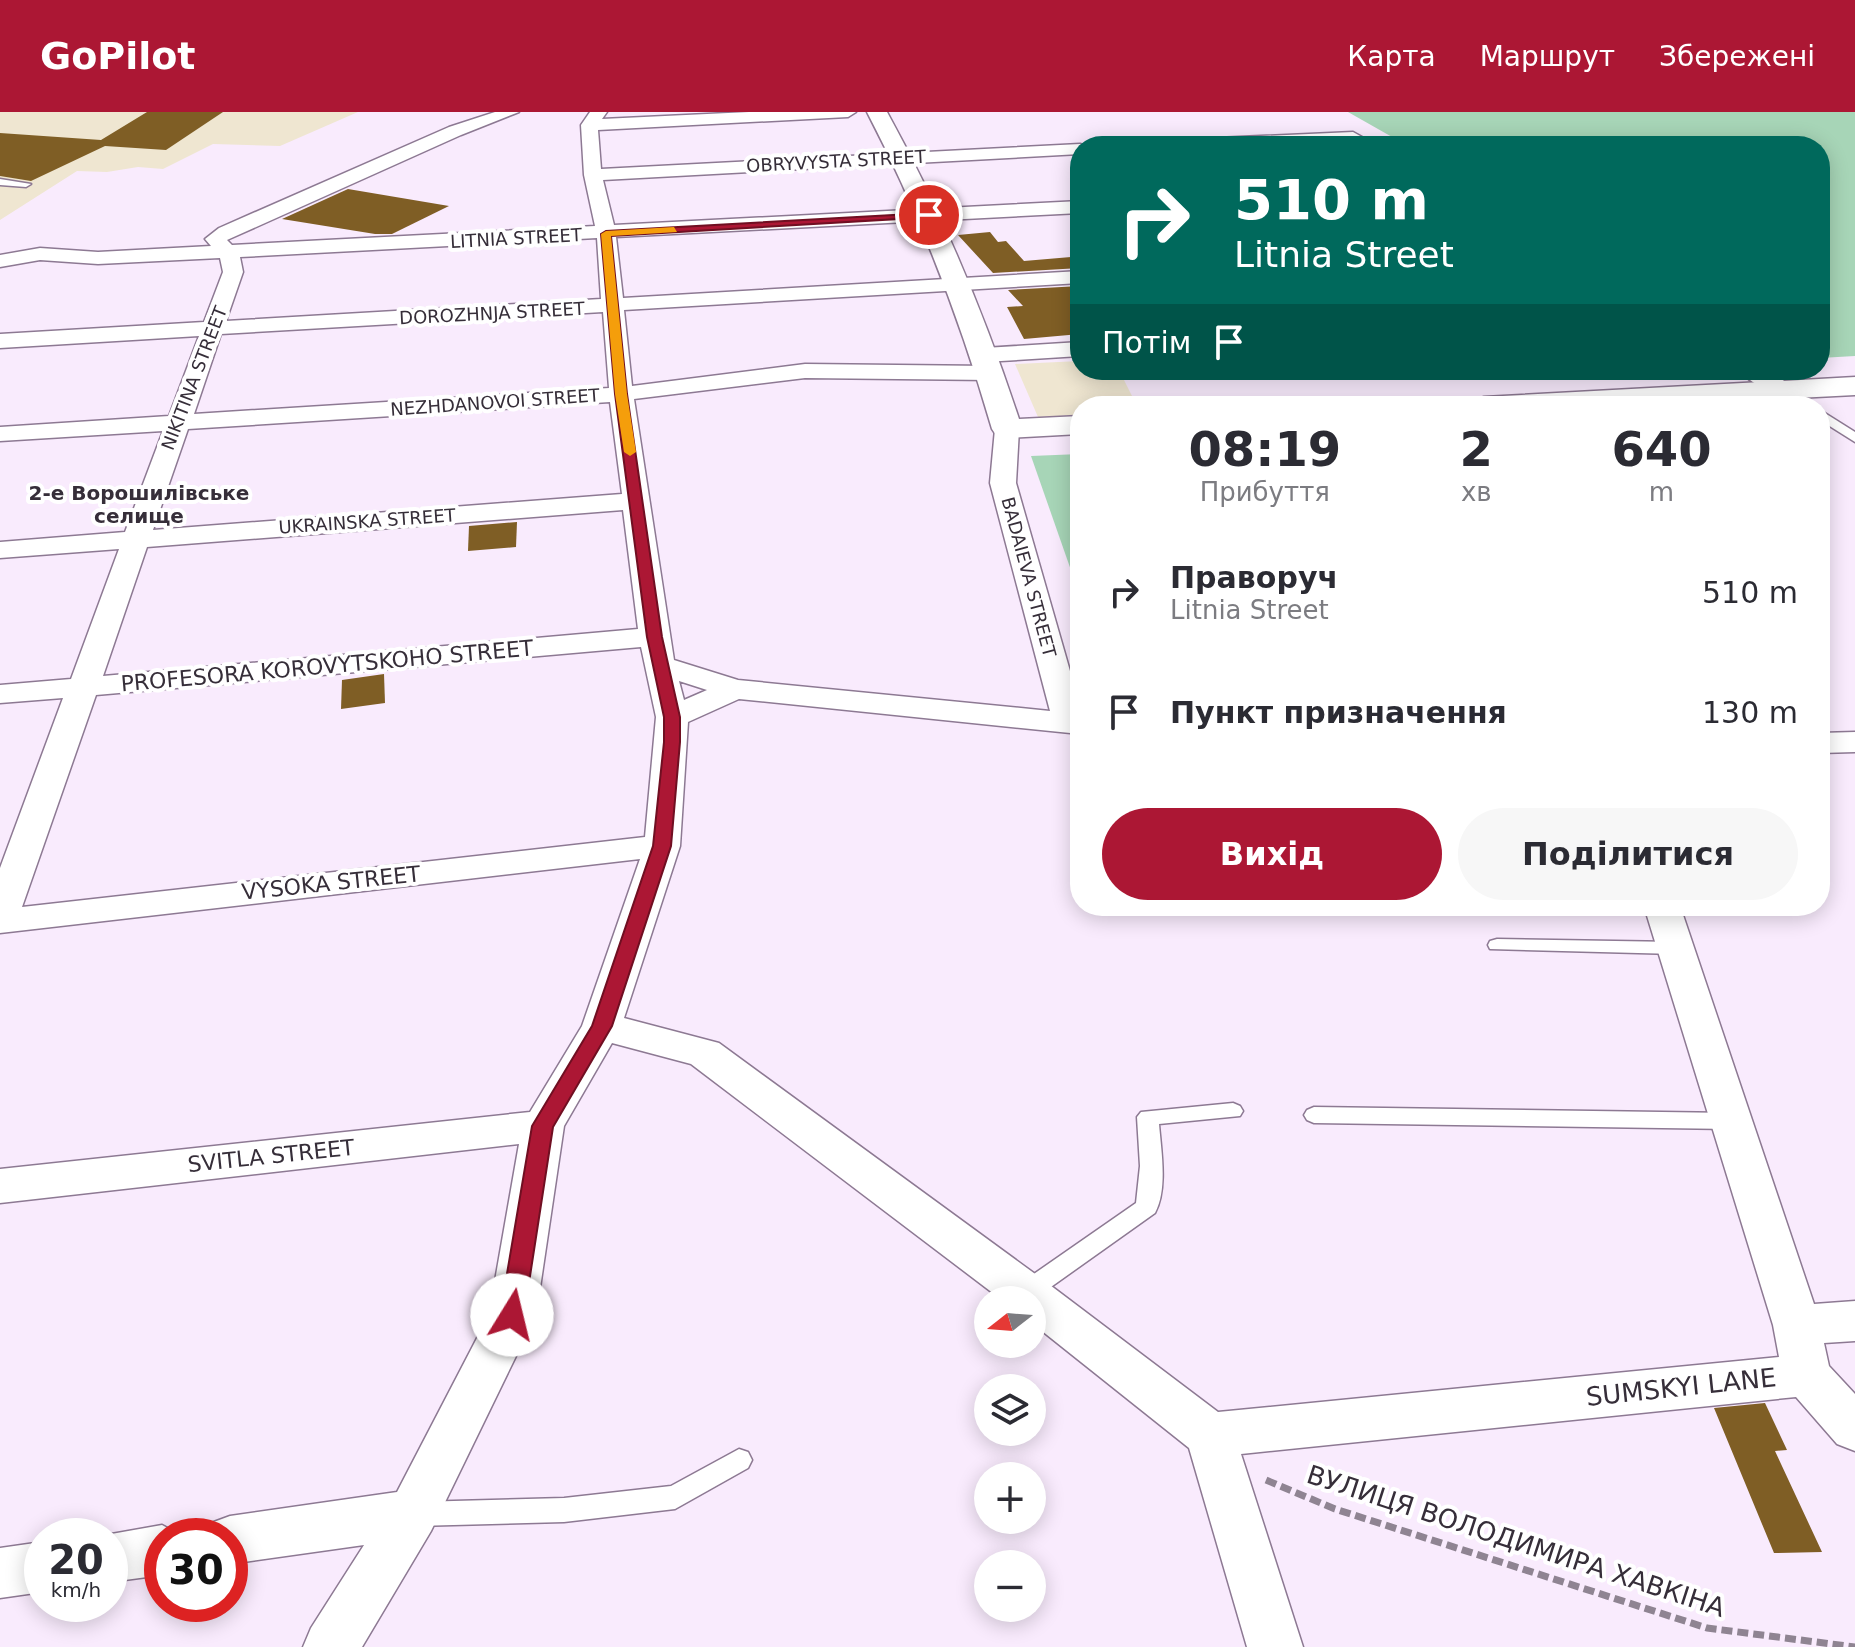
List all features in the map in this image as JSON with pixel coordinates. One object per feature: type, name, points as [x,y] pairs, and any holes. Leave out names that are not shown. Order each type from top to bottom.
[{"type":"street","points":[[225,250],[215,239],[226,232],[455,131],[511,112]]},
{"type":"street","points":[[331,1647],[413,1514],[512,1315],[543,1126],[602,1026],[662,846],[672,717],[657,651],[621,394],[606,234],[593,175],[594,118],[848,112]]},
{"type":"street","points":[[877,112],[902,157],[960,284],[1007,429],[1070,426]]},
{"type":"street","points":[[1321,118],[1351,136]]},
{"type":"street","name":"OBRYVYSTA STREET","points":[[593,175],[1070,149]]},
{"type":"street","name":"LITNIA STREET","points":[[0,261],[40,254],[98,258],[1070,208]]},
{"type":"street","name":"NIKITINA STREET","points":[[0,919],[176,423],[214,330],[233,272],[232,260],[225,250]]},
{"type":"street","name":"DOROZHNJA STREET","points":[[0,341],[1070,278]]},
{"type":"street","name":"NEZHDANOVOI STREET","points":[[0,434],[621,394],[805,371],[987,364],[1070,351]]},
{"type":"street","points":[[1768,380],[1784,389]]},
{"type":"street","points":[[1660,396],[1855,386]]},
{"type":"street","name":"BADAIEVA STREET","points":[[1007,429],[1003,483],[1010,514],[1070,707]]},
{"type":"street","name":"UKRAINSKA STREET","points":[[0,550],[638,501]]},
{"type":"street","name":"PROFESORA KOROVYTSKOHO STREET","points":[[0,694],[657,651],[735,689],[1070,722]]},
{"type":"street","name":"PROFESORA KOROVYTSKOHO STREET","points":[[672,717],[735,689]]},
{"type":"street","points":[[1830,743],[1855,742]]},
{"type":"street","name":"VYSOKA STREET","points":[[0,919],[662,846]]},
{"type":"street","name":"SUMSKYI LANE","points":[[1214,1448],[1807,1375],[1797,1325],[1669,927]]},
{"type":"street","points":[[602,1026],[705,1053],[1018,1286]]},
{"type":"street","name":"SVITLA STREET","points":[[0,1186],[543,1126]]},
{"type":"street","points":[[1046,1309],[1214,1448],[1275,1647]]},
{"type":"street","points":[[1797,1325],[1855,1321]]},
{"type":"street","points":[[1807,1375],[1855,1429]]},
{"type":"street","points":[[248,1537],[413,1514]]},
{"type":"street","points":[[0,1573],[24,1570]]},
{"type":"lane","points":[[0,182],[26,184]]},
{"type":"lane","points":[[1784,389],[1794,396]]},
{"type":"lane","points":[[1830,421],[1855,438]]},
{"type":"lane","points":[[1497,945],[1669,927]]},
{"type":"lane","points":[[1035,1286],[1147,1207],[1151,1166],[1148,1117],[1233,1111]]},
{"type":"lane","points":[[1314,1115],[1732,1121]]},
{"type":"lane","points":[[413,1514],[564,1510],[675,1497],[739,1460]]},
{"type":"path","name":"ВУЛИЦЯ ВОЛОДИМИРА ХАВКІНА","points":[[1214,1448],[1335,1509],[1707,1628],[1855,1647]]},
{"type":"shaded area","points":[[0,112],[358,112],[280,146],[213,144],[163,169],[138,167],[107,172],[77,171],[0,220]]},
{"type":"shaded area","points":[[1070,361],[1070,380],[1124,380],[1132,396],[1070,396],[1070,415],[1038,417],[1015,364]]},
{"type":"green space","points":[[1348,112],[1855,112],[1855,356],[1830,357],[1830,136],[1390,136]]},
{"type":"green space","points":[[1070,454],[1070,567],[1031,456]]},
{"type":"building","points":[[147,112],[223,112],[166,150],[105,146],[31,181],[0,176],[0,133],[101,140]]},
{"type":"building","points":[[348,189],[449,206],[392,234],[282,219]]},
{"type":"building","points":[[990,232],[998,242],[1006,241],[1024,261],[1070,257],[1070,269],[993,273],[958,235]]},
{"type":"building","points":[[1070,287],[1070,335],[1024,339],[1007,307],[1023,306],[1008,290]]},
{"type":"building","points":[[517,522],[516,547],[468,551],[469,526]]},
{"type":"building","points":[[384,674],[385,703],[341,709],[342,680]]},
{"type":"building","points":[[1765,1403],[1787,1450],[1775,1451],[1822,1552],[1774,1553],[1714,1408]]},
{"type":"slow traffic","points":[[630,452],[621,394],[606,234],[674,230]]},
{"type":"district","name":"2-е Ворошилівське селище","points":[[139,504]]},
{"type":"route","points":[[512,1315],[543,1126],[602,1026],[662,846],[672,742],[672,717],[654,637],[638,501],[621,394],[606,234],[929,215]]}]
